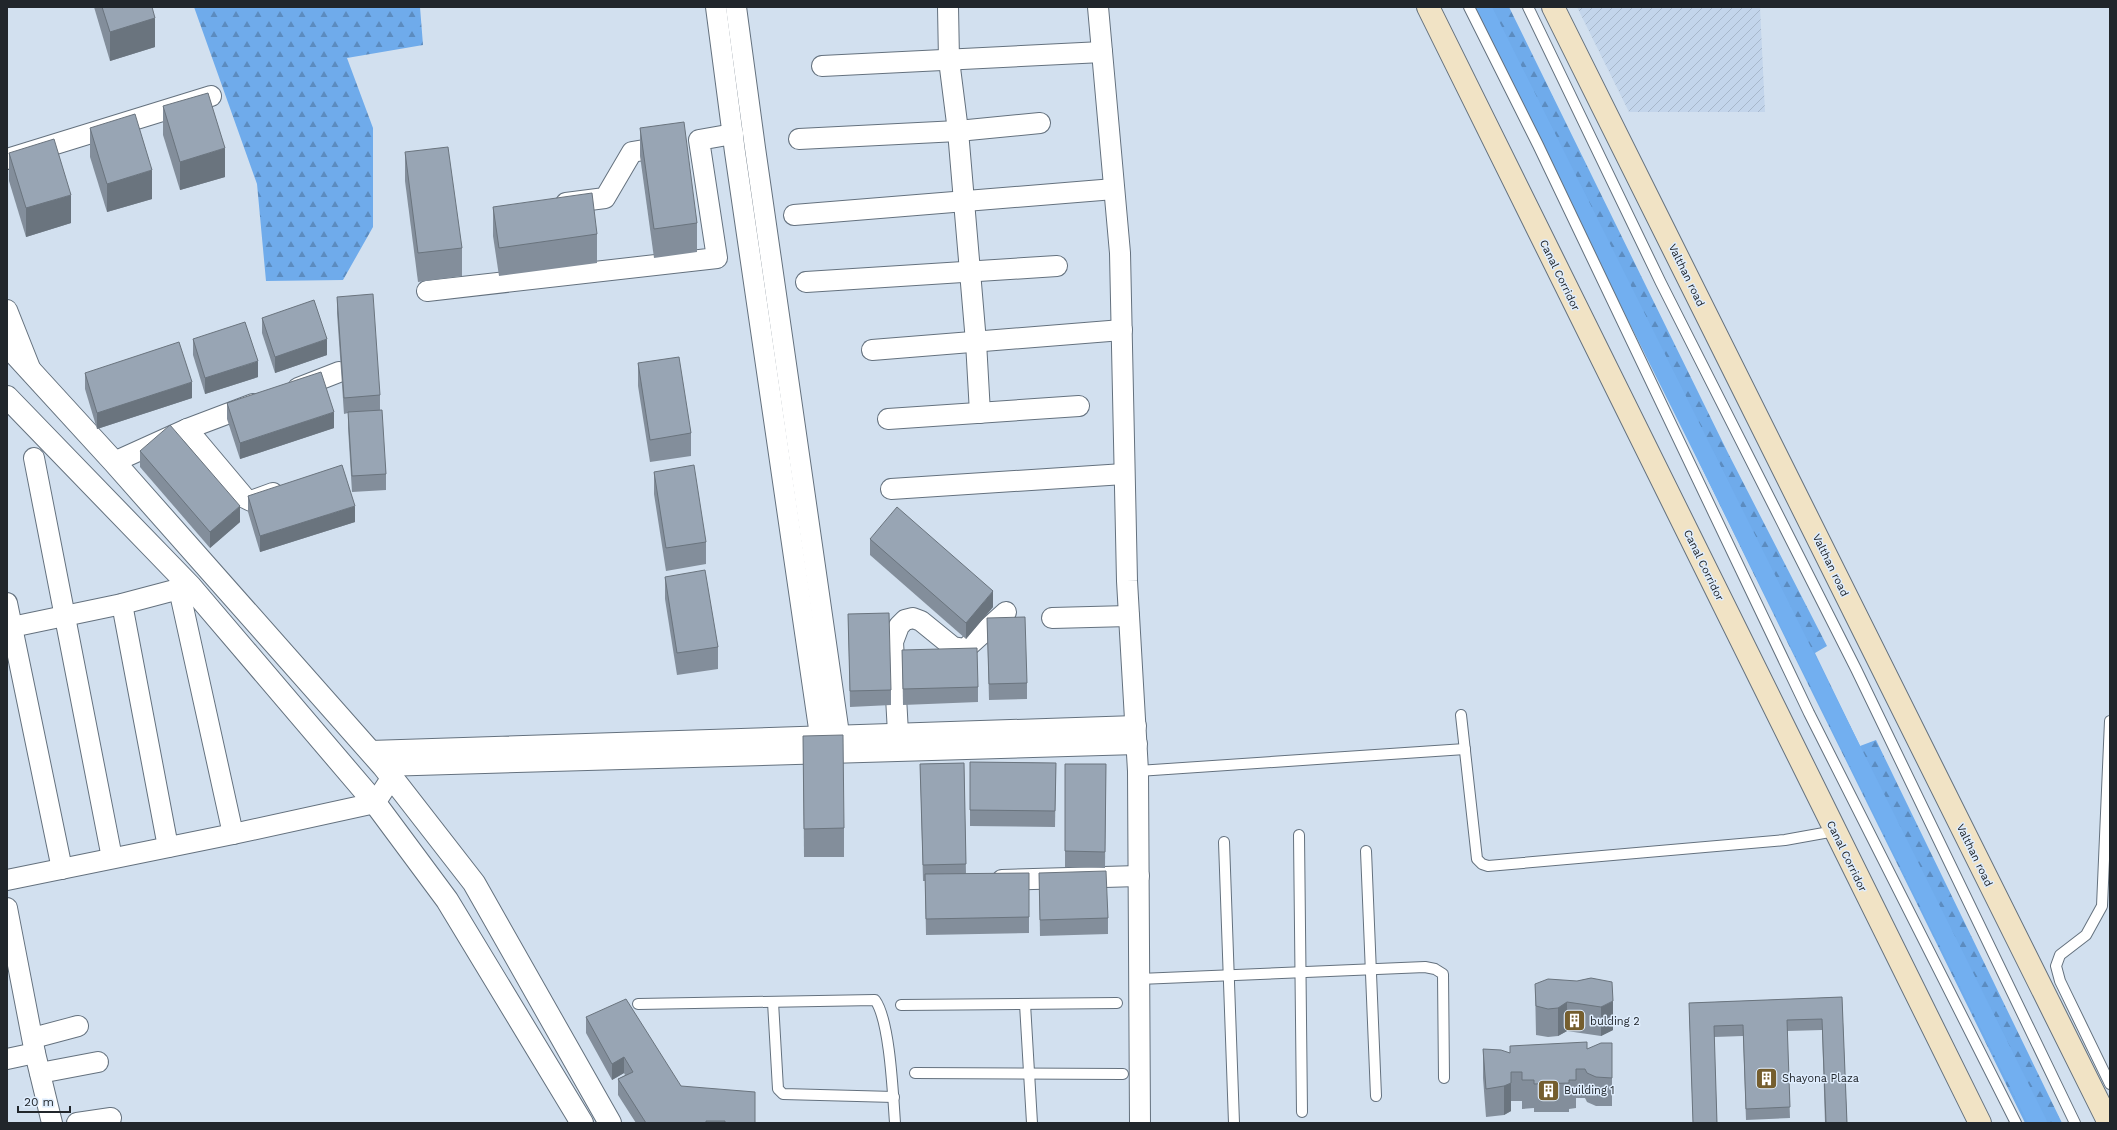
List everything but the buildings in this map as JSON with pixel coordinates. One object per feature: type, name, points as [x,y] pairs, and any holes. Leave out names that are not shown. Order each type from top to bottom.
[{"type":"main road","name":"Canal Corridor","points":[[1428,7],[1980,1123]]},
{"type":"main road","name":"Valthan road","points":[[1554,7],[2109,1123]]},
{"type":"street","points":[[716,7],[733,134],[831,744]]},
{"type":"street","points":[[736,7],[831,744]]},
{"type":"street","points":[[948,7],[949,60],[958,130],[976,342],[980,413]]},
{"type":"street","points":[[1098,7],[1120,253],[1124,474],[1129,616],[1138,771],[1140,1123]]},
{"type":"street","points":[[822,66],[1102,52]]},
{"type":"street","points":[[7,159],[211,96]]},
{"type":"street","points":[[800,140],[1040,124]]},
{"type":"street","points":[[545,206],[605,198],[632,152],[733,134]]},
{"type":"street","points":[[427,291],[717,258],[699,140]]},
{"type":"street","points":[[794,215],[1114,189]]},
{"type":"street","points":[[806,282],[970,273],[1057,266]]},
{"type":"street","points":[[7,310],[32,373]]},
{"type":"street","points":[[872,350],[1122,330]]},
{"type":"street","points":[[7,345],[114,462],[382,765],[474,883],[610,1123]]},
{"type":"street","points":[[114,462],[187,429],[339,372]]},
{"type":"street","points":[[30,421],[53,394]]},
{"type":"street","points":[[7,397],[185,587],[375,803],[446,900],[582,1123]]},
{"type":"street","points":[[888,419],[1079,406]]},
{"type":"street","points":[[187,429],[248,500],[255,500],[292,487]]},
{"type":"street","points":[[34,458],[112,858]]},
{"type":"street","points":[[891,489],[1124,474]]},
{"type":"street","points":[[9,627],[122,604],[185,587]]},
{"type":"street","points":[[185,587],[233,834]]},
{"type":"street","points":[[7,603],[9,627],[62,869]]},
{"type":"street","points":[[122,604],[168,847]]},
{"type":"street","points":[[898,733],[893,642],[899,626],[904,620],[913,618],[921,621],[953,647],[965,649],[1006,612]]},
{"type":"street","points":[[1052,618],[1129,616]]},
{"type":"street","points":[[831,744],[898,733],[1137,735]]},
{"type":"street","points":[[382,765],[831,744],[1137,735]]},
{"type":"street","points":[[375,803],[382,765]]},
{"type":"street","points":[[7,880],[233,834],[375,803]]},
{"type":"street","points":[[981,881],[1139,876]]},
{"type":"street","points":[[7,908],[34,1046],[52,1123]]},
{"type":"street","points":[[7,1059],[78,1026]]},
{"type":"street","points":[[40,1073],[98,1062]]},
{"type":"street","points":[[77,1123],[111,1118]]},
{"type":"lane","points":[[1469,7],[1538,145],[1809,713],[2016,1123]]},
{"type":"lane","points":[[1528,7],[1664,290],[1856,669],[2075,1123]]},
{"type":"lane","points":[[1461,715],[1477,859],[1482,864],[1488,866],[1785,840],[1835,831]]},
{"type":"lane","points":[[2110,721],[2102,906],[2086,935],[2060,955],[2056,966],[2060,981],[2110,1084]]},
{"type":"lane","points":[[1138,771],[1465,749]]},
{"type":"lane","points":[[1299,835],[1302,972],[1302,1112]]},
{"type":"lane","points":[[1224,842],[1230,975],[1234,1123]]},
{"type":"lane","points":[[1366,851],[1376,1096]]},
{"type":"lane","points":[[1139,979],[1425,967],[1436,969],[1443,974],[1444,1078]]},
{"type":"lane","points":[[638,1004],[875,1000],[883,1016],[894,1097],[895,1123]]},
{"type":"lane","points":[[774,1002],[778,1089],[783,1094],[894,1097]]},
{"type":"lane","points":[[901,1005],[1117,1003]]},
{"type":"lane","points":[[1025,1004],[1032,1123]]},
{"type":"lane","points":[[915,1073],[1123,1074]]},
{"type":"shaded area","points":[[1577,7],[1760,7],[1765,112],[1629,112]]},
{"type":"green space","points":[[194,7],[420,7],[423,45],[347,58],[373,128],[373,227],[343,280],[266,281],[257,184]]},
{"type":"green space","points":[[1488,7],[1509,7],[1728,453],[1827,646],[1815,653],[1860,746],[1876,740],[2062,1123],[2025,1123],[1657,375],[1547,129]]},
{"type":"waterway","points":[[1482,7],[2038,1123]]},
{"type":"place","name":"bulding 2","points":[[1574,1021]]},
{"type":"place","name":"Shayona Plaza","points":[[1767,1078]]},
{"type":"place","name":"Building 1","points":[[1548,1090]]}]
